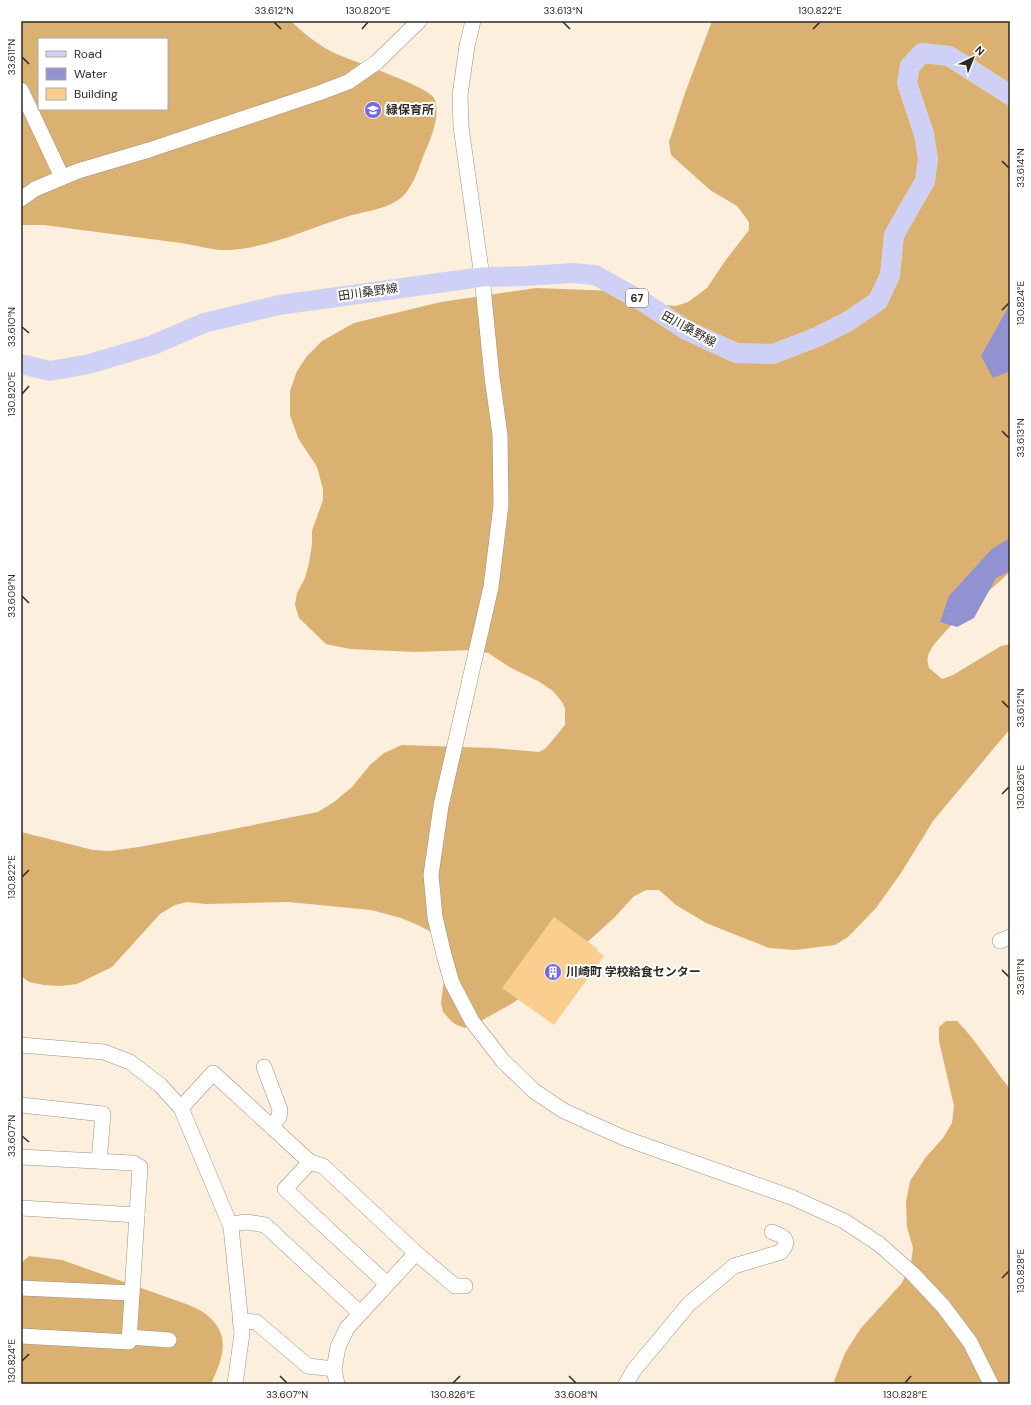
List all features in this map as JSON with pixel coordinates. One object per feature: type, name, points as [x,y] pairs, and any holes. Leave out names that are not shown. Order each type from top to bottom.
[{"type":"main road","name":"田川桑野線","points":[[21,364],[50,371],[89,364],[153,345],[204,323],[279,305],[482,276],[527,276],[572,273],[596,275],[642,301],[686,330],[736,353],[773,354],[817,337],[847,322],[878,301],[890,275],[894,235],[925,181],[928,159],[924,134],[907,83],[910,66],[922,53],[949,56],[1010,95]]},
{"type":"street","points":[[21,199],[36,189],[78,171],[149,150],[319,94],[348,82],[377,62],[419,21]]},
{"type":"street","points":[[473,21],[467,46],[460,95],[461,127],[482,276],[492,377],[500,435],[501,505],[490,587],[441,806],[431,874],[435,917],[452,983],[472,1021],[503,1061],[534,1091],[564,1111],[624,1138],[791,1197],[844,1222],[879,1244],[913,1274],[943,1306],[970,1342],[991,1384]]},
{"type":"street","points":[[21,90],[62,177]]},
{"type":"street","points":[[21,1045],[104,1052],[130,1062],[160,1085],[181,1108],[230,1224],[242,1333],[235,1384]]},
{"type":"street","points":[[264,1067],[280,1110],[279,1118],[272,1127]]},
{"type":"street","points":[[181,1108],[213,1073],[310,1162],[323,1166],[455,1286],[465,1286]]},
{"type":"street","points":[[21,1105],[103,1114],[99,1161]]},
{"type":"street","points":[[21,1156],[133,1163],[140,1167],[129,1342],[21,1336]]},
{"type":"street","points":[[310,1162],[285,1189],[386,1284]]},
{"type":"street","points":[[21,1208],[137,1215]]},
{"type":"street","points":[[230,1224],[247,1222],[265,1225],[360,1313]]},
{"type":"street","points":[[626,1384],[634,1370],[689,1304],[734,1266],[781,1252],[785,1246],[786,1240],[782,1235],[772,1232]]},
{"type":"street","points":[[337,1384],[334,1369],[338,1347],[347,1328],[416,1252]]},
{"type":"street","points":[[21,1288],[132,1293]]},
{"type":"street","points":[[240,1321],[256,1322],[308,1366],[334,1369]]},
{"type":"street","points":[[129,1337],[169,1340]]},
{"type":"shaded area","points":[[21,21],[291,21],[310,38],[332,52],[404,80],[429,93],[434,98],[437,112],[436,120],[432,135],[415,178],[410,188],[403,196],[384,207],[349,216],[274,242],[259,246],[228,250],[211,249],[181,243],[44,225],[21,225]]},
{"type":"shaded area","points":[[712,21],[1010,21],[1010,572],[941,637],[932,648],[928,656],[928,663],[929,668],[942,679],[953,675],[1001,646],[1010,644],[1010,729],[933,821],[901,873],[876,908],[848,937],[835,945],[795,950],[769,948],[706,923],[676,905],[659,890],[646,890],[633,897],[615,917],[562,965],[513,1003],[465,1028],[452,1022],[443,1012],[441,1003],[447,968],[433,933],[418,925],[401,918],[371,910],[288,902],[206,904],[187,902],[175,905],[160,914],[112,967],[77,984],[60,986],[29,982],[21,976],[21,832],[93,850],[110,851],[208,834],[318,812],[334,802],[352,787],[370,765],[384,753],[402,745],[492,748],[539,752],[546,748],[565,725],[565,708],[553,691],[538,681],[511,668],[488,653],[472,650],[415,652],[350,649],[326,644],[299,618],[295,605],[297,593],[305,578],[309,563],[312,544],[312,531],[323,500],[323,489],[317,467],[298,438],[290,415],[290,391],[297,371],[307,356],[322,341],[354,323],[441,302],[536,288],[616,291],[664,305],[676,306],[688,302],[707,288],[725,261],[749,230],[749,222],[737,206],[710,190],[671,155],[669,142],[685,93]]},
{"type":"shaded area","points":[[946,1021],[957,1021],[971,1037],[1010,1089],[1010,1384],[833,1384],[845,1353],[861,1328],[902,1283],[911,1263],[913,1248],[907,1227],[906,1202],[910,1181],[926,1157],[943,1138],[952,1123],[954,1106],[939,1041],[939,1027]]},
{"type":"shaded area","points":[[29,1256],[62,1260],[189,1305],[204,1313],[215,1324],[220,1332],[223,1348],[219,1366],[211,1384],[21,1384],[21,1263]]},
{"type":"water","points":[[1010,304],[1010,371],[993,378],[981,356]]},
{"type":"water","points":[[1010,538],[1010,571],[996,578],[974,618],[957,627],[940,622],[949,596],[992,549]]},
{"type":"building","name":"川崎町 学校給食センター","points":[[554,917],[598,949],[597,951],[604,956],[554,1025],[502,988]]},
{"type":"place","name":"緑保育所","points":[[373,110]]},
{"type":"place","name":"川崎町 学校給食センター","points":[[553,972]]}]
